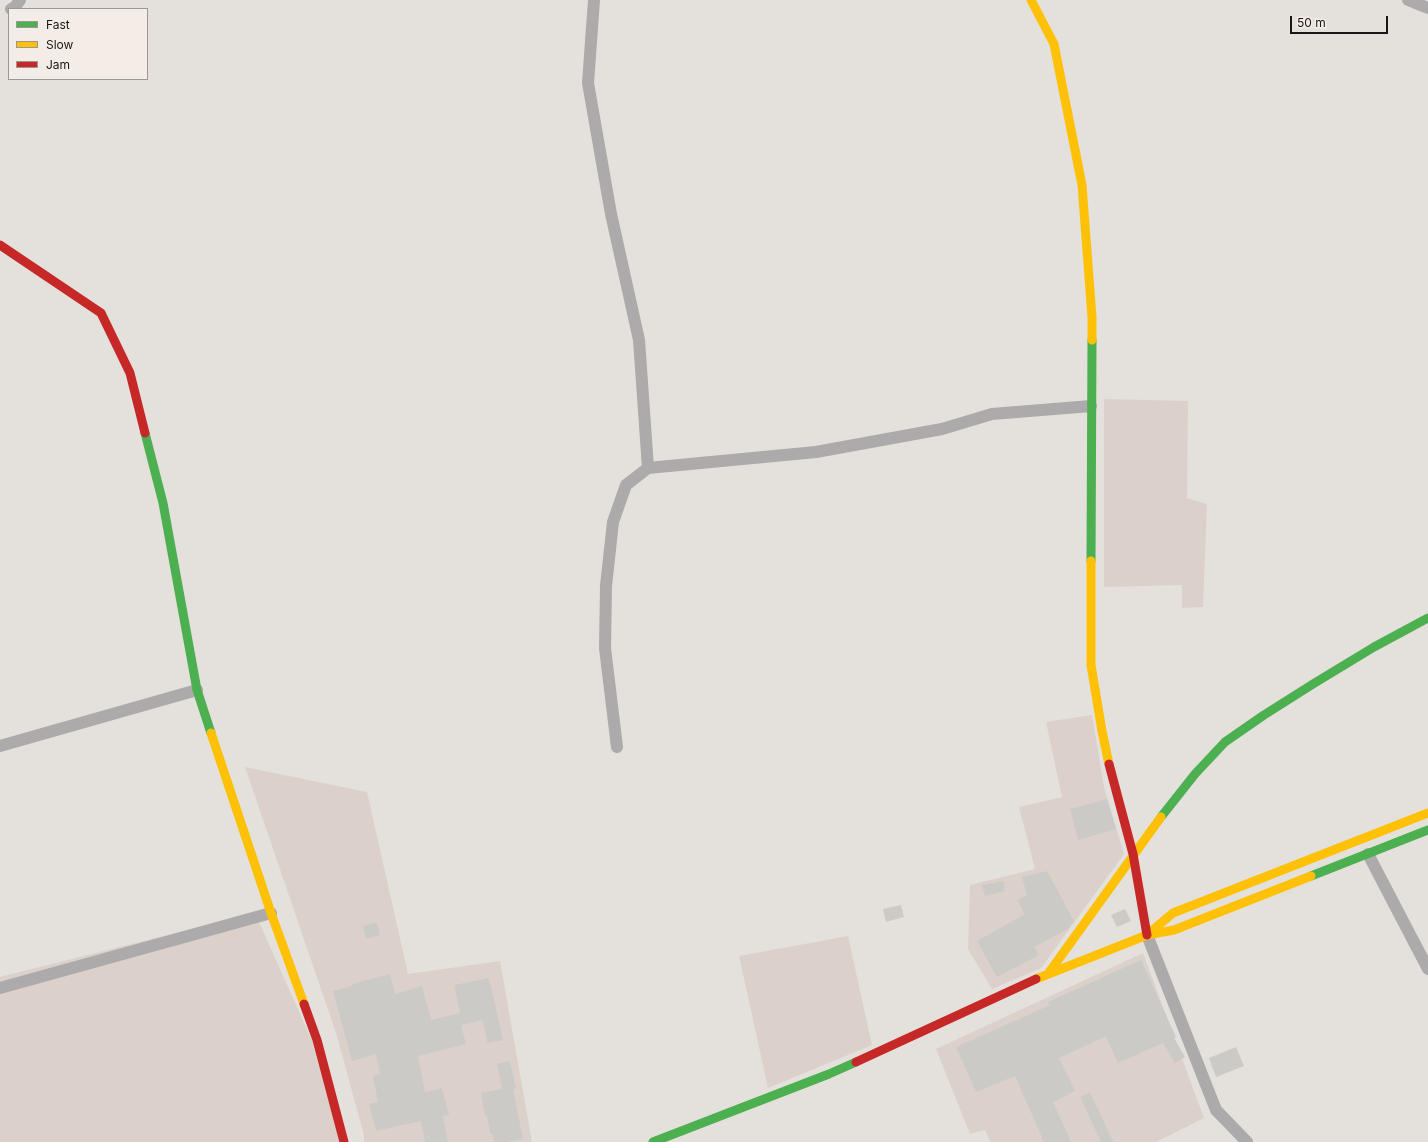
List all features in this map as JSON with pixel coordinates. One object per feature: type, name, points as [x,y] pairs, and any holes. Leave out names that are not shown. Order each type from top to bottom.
[{"type":"street","points":[[12,8],[20,0]]},
{"type":"street","points":[[594,0],[588,83],[611,214],[639,340],[648,468]]},
{"type":"street","points":[[1031,0],[1054,44],[1082,185],[1092,317],[1091,665],[1102,731],[1114,786],[1133,854],[1147,935],[1216,1110],[1247,1142]]},
{"type":"street","points":[[1408,0],[1428,8]]},
{"type":"street","points":[[0,245],[101,313],[130,373],[163,503],[197,690],[271,914],[317,1040],[344,1142]]},
{"type":"street","points":[[617,747],[605,648],[606,586],[613,522],[626,485],[648,468],[816,452],[942,429],[992,414],[1091,406]]},
{"type":"street","points":[[1048,974],[1162,815],[1195,774],[1225,742],[1313,684],[1374,647],[1428,618]]},
{"type":"street","points":[[0,746],[197,690]]},
{"type":"street","points":[[1147,935],[1173,913],[1428,813]]},
{"type":"street","points":[[654,1142],[829,1074],[1048,974],[1147,935],[1174,930],[1428,830]]},
{"type":"street","points":[[1368,854],[1428,969]]},
{"type":"street","points":[[0,988],[271,914]]},
{"type":"shaded area","points":[[1104,399],[1188,401],[1187,498],[1207,504],[1203,607],[1182,608],[1182,585],[1104,587]]},
{"type":"shaded area","points":[[1092,715],[1104,787],[1124,854],[1041,968],[992,989],[968,949],[970,885],[1035,869],[1019,807],[1062,797],[1046,722]]},
{"type":"shaded area","points":[[245,767],[367,792],[408,974],[500,961],[532,1142],[364,1142],[364,1135],[336,1033]]},
{"type":"shaded area","points":[[255,913],[312,1041],[340,1142],[0,1142],[0,977]]},
{"type":"shaded area","points":[[848,936],[872,1045],[768,1088],[739,956]]},
{"type":"shaded area","points":[[1143,953],[1204,1118],[1156,1142],[990,1142],[985,1130],[970,1134],[936,1049]]},
{"type":"building","points":[[1107,799],[1116,829],[1078,840],[1070,809]]},
{"type":"building","points":[[1047,871],[1074,921],[1068,929],[1034,947],[1039,955],[997,977],[977,941],[1025,914],[1017,900],[1027,895],[1022,877]]},
{"type":"building","points":[[1003,881],[1005,891],[985,896],[982,885]]},
{"type":"building","points":[[901,905],[904,917],[886,922],[883,909]]},
{"type":"building","points":[[1125,909],[1131,921],[1117,927],[1111,915]]},
{"type":"building","points":[[377,922],[380,935],[366,939],[363,926]]},
{"type":"building","points":[[1141,960],[1176,1037],[1174,1038],[1185,1057],[1175,1063],[1163,1043],[1118,1063],[1106,1036],[1059,1058],[1075,1091],[1053,1102],[1071,1142],[1044,1142],[1015,1076],[976,1092],[956,1047],[1050,1005],[1048,1002]]},
{"type":"building","points":[[390,974],[395,994],[422,986],[431,1020],[460,1013],[454,985],[489,978],[503,1040],[487,1043],[483,1020],[461,1025],[466,1044],[418,1056],[425,1092],[442,1088],[449,1115],[443,1116],[448,1142],[425,1142],[421,1121],[376,1131],[369,1104],[378,1102],[373,1076],[380,1074],[376,1054],[352,1061],[333,991],[352,986],[352,984]]},
{"type":"building","points":[[1236,1047],[1244,1066],[1216,1077],[1209,1058]]},
{"type":"building","points":[[510,1061],[516,1089],[513,1089],[523,1139],[506,1142],[494,1142],[492,1133],[490,1134],[487,1116],[485,1116],[481,1093],[502,1089],[497,1064]]},
{"type":"building","points":[[1090,1092],[1113,1142],[1101,1142],[1080,1097]]},
{"type":"traffic: fast","points":[[1091,561],[1092,340]]},
{"type":"traffic: fast","points":[[145,433],[163,503],[197,690],[211,733]]},
{"type":"traffic: fast","points":[[1161,817],[1195,774],[1225,742],[1313,684],[1374,647],[1428,618]]},
{"type":"traffic: fast","points":[[1311,876],[1428,830]]},
{"type":"traffic: fast","points":[[653,1142],[829,1074],[856,1062]]},
{"type":"traffic: slow","points":[[1031,0],[1054,44],[1082,185],[1092,317],[1092,340]]},
{"type":"traffic: slow","points":[[1091,561],[1091,665],[1109,764]]},
{"type":"traffic: slow","points":[[211,733],[271,913],[304,1004]]},
{"type":"traffic: slow","points":[[1148,934],[1173,913],[1428,813]]},
{"type":"traffic: slow","points":[[1048,974],[1161,817]]},
{"type":"traffic: slow","points":[[1036,979],[1147,935],[1174,930],[1311,876]]},
{"type":"traffic: jam","points":[[0,245],[101,313],[130,373],[145,433]]},
{"type":"traffic: jam","points":[[1109,764],[1133,854],[1147,935]]},
{"type":"traffic: jam","points":[[856,1062],[1036,979]]},
{"type":"traffic: jam","points":[[304,1004],[317,1040],[344,1142]]}]
